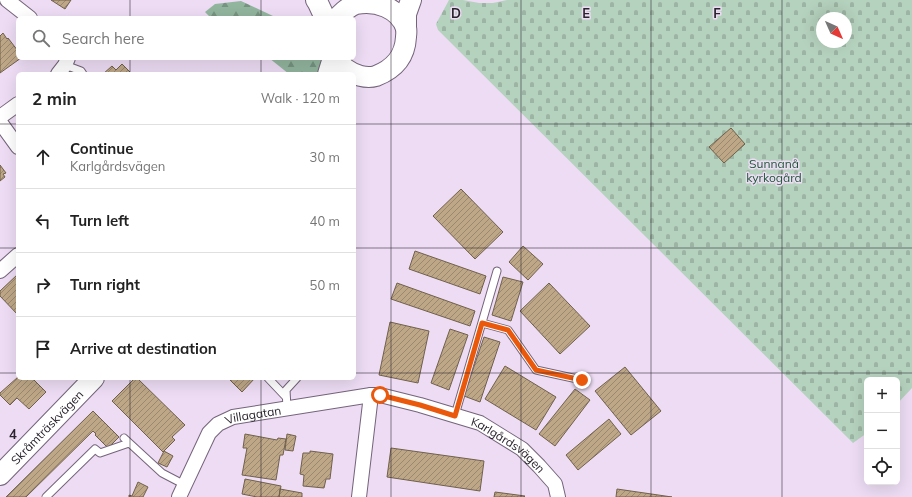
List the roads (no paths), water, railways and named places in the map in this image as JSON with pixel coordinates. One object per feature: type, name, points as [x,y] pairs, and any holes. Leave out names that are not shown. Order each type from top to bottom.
[{"type":"main road","points":[[316,0],[324,16]]},
{"type":"main road","points":[[356,88],[371,77],[381,74],[401,58],[406,44],[406,14],[411,0]]},
{"type":"main road","points":[[339,16],[346,9],[362,1],[380,2],[390,7],[400,17],[406,29]]},
{"type":"main road","points":[[329,72],[334,60]]},
{"type":"main road","points":[[337,60],[351,72]]},
{"type":"main road","points":[[356,75],[371,77]]},
{"type":"main road","name":"Skråmträskvägen","points":[[0,475],[92,380]]},
{"type":"street","points":[[7,0],[27,16]]},
{"type":"street","points":[[0,117],[16,105]]},
{"type":"street","points":[[0,122],[16,145]]},
{"type":"street","points":[[0,271],[16,257]]},
{"type":"street","points":[[360,497],[371,395]]},
{"type":"street","name":"Karlgårdsvägen","points":[[371,395],[380,395],[420,405],[480,423],[522,449],[540,466],[555,484],[558,497]]},
{"type":"street","name":"Villagatan","points":[[182,491],[210,434],[218,424],[233,417],[287,402],[371,395]]},
{"type":"lane","points":[[64,66],[82,72]]},
{"type":"lane","points":[[455,416],[497,271]]},
{"type":"lane","points":[[482,323],[508,330],[536,370],[582,380]]},
{"type":"lane","points":[[270,380],[287,402]]},
{"type":"lane","points":[[287,402],[286,390],[295,380]]},
{"type":"lane","points":[[46,497],[95,449],[100,453],[127,440],[182,491]]},
{"type":"park label","name":"Sunnanå kyrkogård","points":[[774,170]]}]
